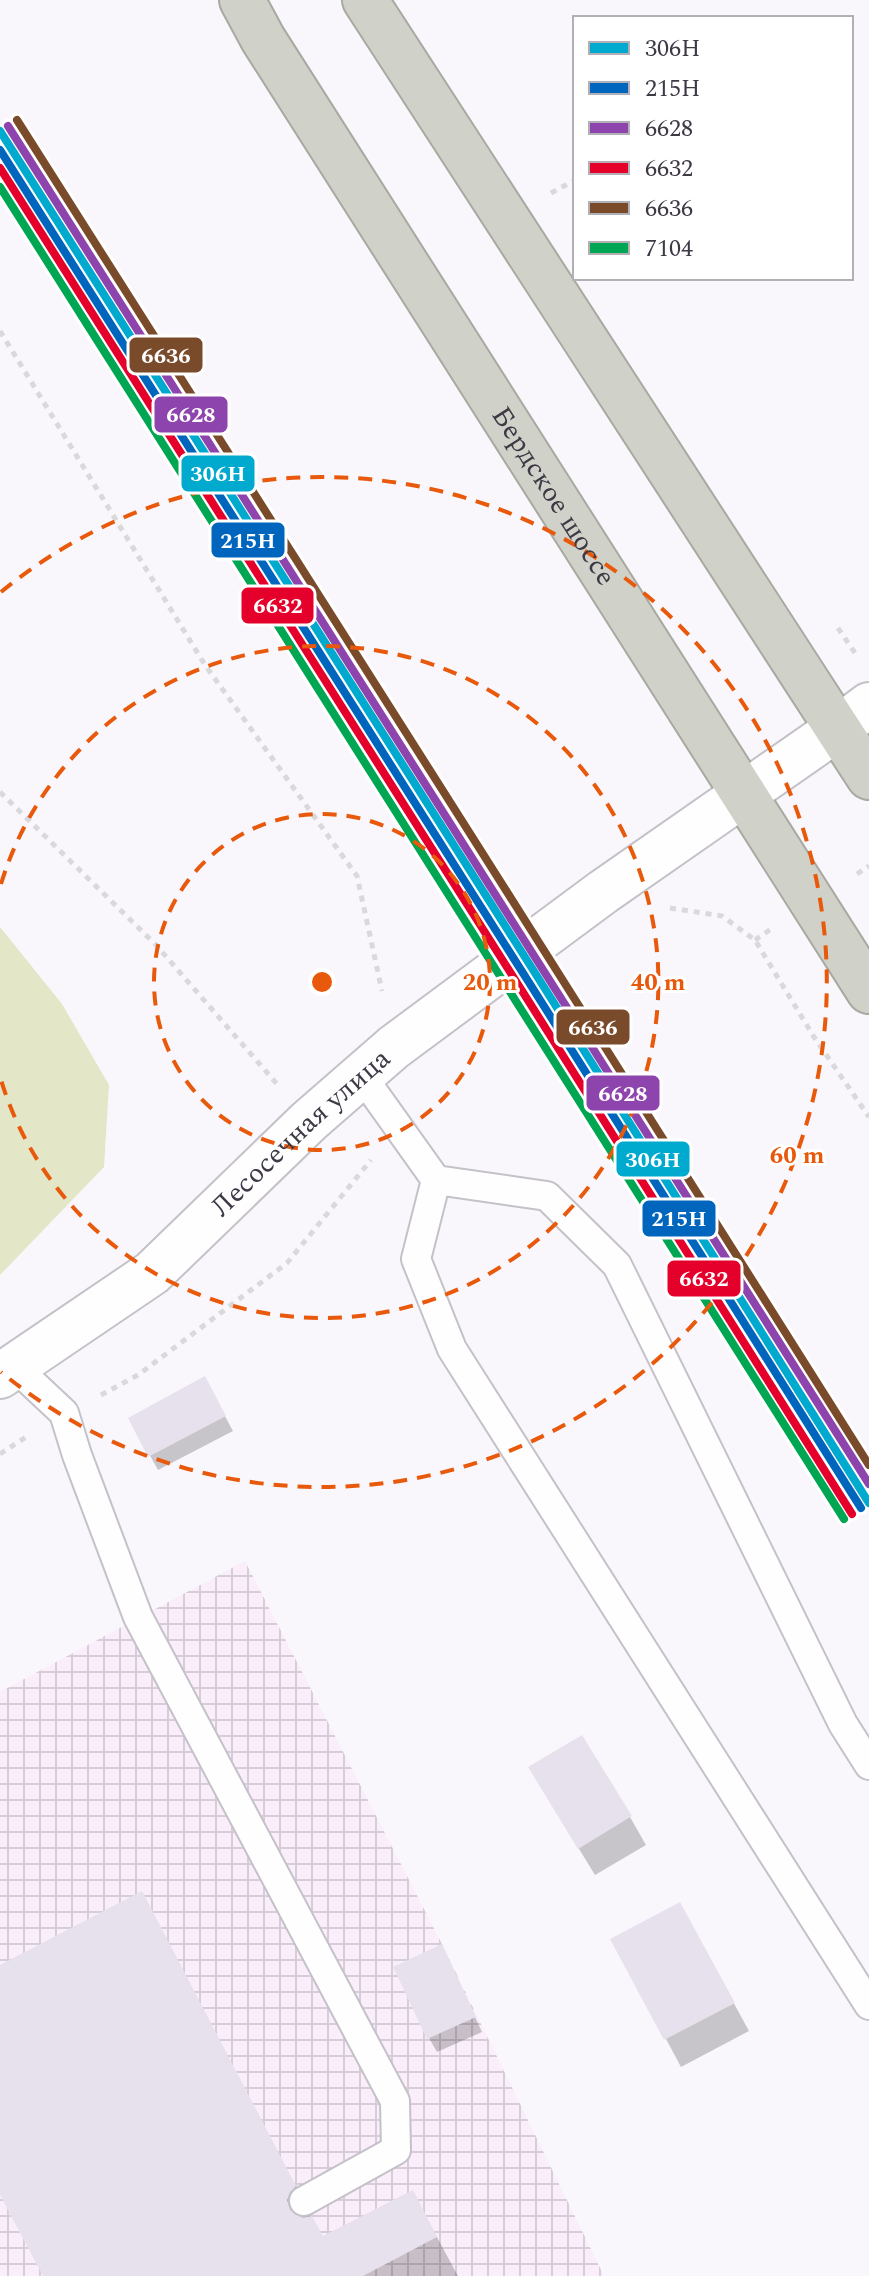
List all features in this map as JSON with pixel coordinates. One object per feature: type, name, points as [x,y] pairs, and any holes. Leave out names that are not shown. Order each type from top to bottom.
[{"type":"highway","name":"Бердское шоссе","points":[[242,0],[263,39],[869,991]]},
{"type":"highway","points":[[365,0],[853,717],[869,777]]},
{"type":"street","points":[[745,793],[853,717]]},
{"type":"street","name":"Лесосечная улица","points":[[8,1371],[152,1273],[309,1121],[394,1047],[603,892],[745,793]]},
{"type":"lane","points":[[374,1093],[436,1180],[547,1196],[617,1265],[843,1724],[869,1765]]},
{"type":"lane","points":[[436,1180],[416,1259],[452,1349],[869,2005]]},
{"type":"lane","points":[[8,1371],[64,1413],[138,1617],[395,2101],[396,2150],[304,2201]]},
{"type":"path","points":[[548,194],[573,181]]},
{"type":"path","points":[[0,331],[205,665],[357,876],[394,1047]]},
{"type":"path","points":[[0,792],[156,945],[309,1121]]},
{"type":"shaded area","points":[[245,1561],[442,1944],[604,2276],[0,2276],[0,1692]]},
{"type":"green space","points":[[0,927],[62,1004],[109,1085],[104,1167],[0,1275]]},
{"type":"building","points":[[205,1376],[226,1416],[148,1457],[128,1418]]},
{"type":"building","points":[[582,1735],[632,1816],[578,1849],[528,1767]]},
{"type":"building","points":[[142,1891],[296,2186],[287,2200],[290,2210],[303,2218],[312,2216],[323,2236],[413,2190],[437,2237],[363,2276],[43,2276],[0,2195],[0,1965]]},
{"type":"building","points":[[680,1902],[735,2003],[664,2040],[610,1939]]},
{"type":"building","points":[[442,1944],[476,2017],[427,2039],[393,1967]]},
{"type":"transit line","name":"6636","points":[[17,120],[869,1465]]},
{"type":"transit line","name":"6628","points":[[8,126],[869,1484]]},
{"type":"transit line","name":"306Н","points":[[0,131],[869,1503]]},
{"type":"transit line","name":"215Н","points":[[0,150],[861,1508]]},
{"type":"transit line","name":"6632","points":[[0,168],[852,1514]]},
{"type":"transit line","name":"7104","points":[[0,187],[844,1519]]}]
